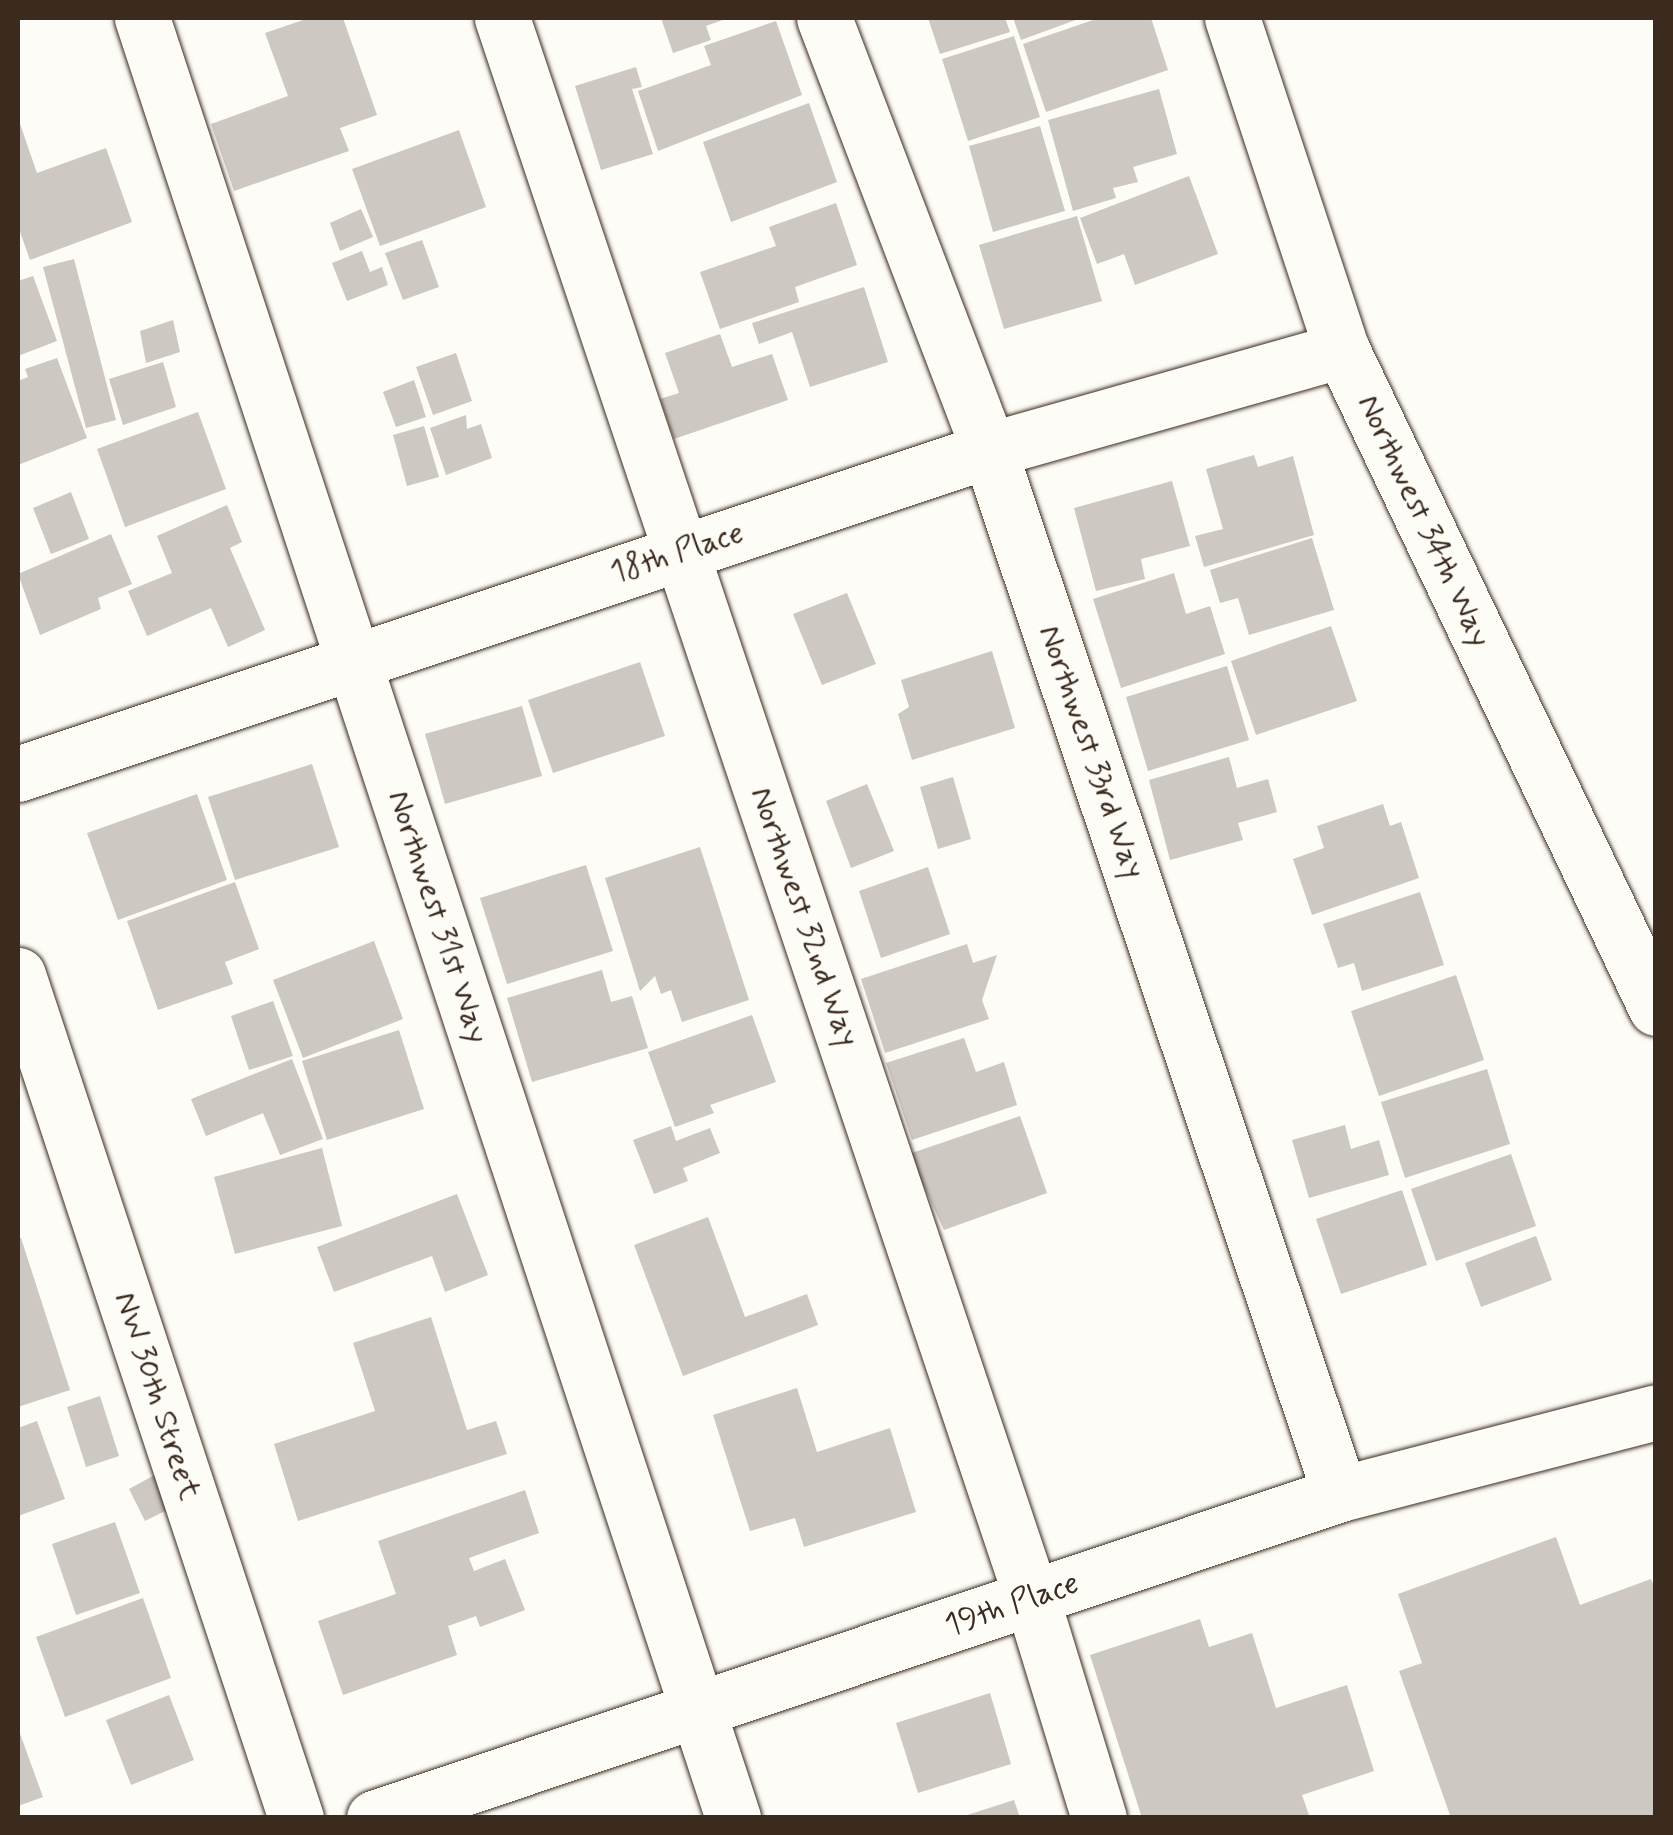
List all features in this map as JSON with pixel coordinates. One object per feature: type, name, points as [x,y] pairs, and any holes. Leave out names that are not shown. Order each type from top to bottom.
[{"type":"street","name":"Northwest 31st Way","points":[[142,18],[732,1818]]},
{"type":"street","name":"Northwest 32nd Way","points":[[502,18],[1032,1599],[1099,1818]]},
{"type":"street","name":"Northwest 33rd Way","points":[[824,18],[989,450],[1340,1494]]},
{"type":"street","name":"Northwest 34th Way","points":[[1232,18],[1342,350],[1656,1008]]},
{"type":"street","name":"18th Place","points":[[18,774],[989,450],[1342,350]]},
{"type":"street","name":"NW 30th Street","points":[[18,975],[296,1818]]},
{"type":"street","name":"19th Place","points":[[374,1818],[1340,1494],[1656,1412]]},
{"type":"building","points":[[309,18],[343,18],[377,115],[340,128],[349,151],[234,191],[211,124],[288,96],[265,33]]},
{"type":"building","points":[[661,18],[728,18],[706,26],[711,40],[673,53]]},
{"type":"building","points":[[928,18],[1005,18],[1010,32],[940,54]]},
{"type":"building","points":[[1013,18],[1081,18],[1021,40]]},
{"type":"building","points":[[1099,18],[1151,18],[1168,70],[1046,112],[1023,44]]},
{"type":"building","points":[[776,21],[802,95],[658,151],[638,91],[711,65],[704,46]]},
{"type":"building","points":[[1014,36],[1040,117],[968,141],[942,59]]},
{"type":"building","points":[[636,67],[642,87],[632,89],[653,154],[601,170],[575,86]]},
{"type":"building","points":[[1159,89],[1177,154],[1133,167],[1138,182],[1113,188],[1116,198],[1073,211],[1048,120]]},
{"type":"building","points":[[809,103],[837,182],[731,222],[703,142]]},
{"type":"building","points":[[18,118],[37,173],[106,148],[132,222],[30,260],[18,226]]},
{"type":"building","points":[[1040,126],[1065,211],[993,232],[969,146]]},
{"type":"building","points":[[459,130],[486,207],[380,246],[352,169]]},
{"type":"building","points":[[1189,176],[1218,254],[1135,285],[1124,254],[1097,264],[1080,218]]},
{"type":"building","points":[[836,203],[857,265],[795,287],[799,302],[720,329],[700,272],[776,246],[769,227]]},
{"type":"building","points":[[361,209],[373,237],[340,251],[330,223]]},
{"type":"building","points":[[1077,216],[1102,301],[1004,329],[979,245]]},
{"type":"building","points":[[422,240],[439,287],[403,300],[385,253]]},
{"type":"building","points":[[362,251],[370,272],[382,267],[388,285],[347,301],[332,263]]},
{"type":"building","points":[[74,259],[116,420],[86,428],[43,267]]},
{"type":"building","points":[[33,276],[57,341],[18,356],[18,281]]},
{"type":"building","points":[[864,287],[888,362],[810,387],[792,332],[759,344],[752,323]]},
{"type":"building","points":[[173,320],[180,352],[146,363],[140,331]]},
{"type":"building","points":[[720,334],[732,367],[772,354],[788,400],[674,439],[660,399],[679,393],[665,353]]},
{"type":"building","points":[[456,353],[472,401],[433,415],[416,367]]},
{"type":"building","points":[[57,358],[87,438],[18,465],[18,381],[28,377],[25,369]]},
{"type":"building","points":[[163,362],[176,407],[123,425],[109,379]]},
{"type":"building","points":[[414,380],[426,417],[396,427],[383,392]]},
{"type":"building","points":[[198,412],[226,489],[125,527],[97,449]]},
{"type":"building","points":[[466,415],[467,429],[481,424],[492,458],[446,475],[430,428]]},
{"type":"building","points":[[424,426],[439,477],[407,486],[393,435]]},
{"type":"building","points":[[1254,455],[1258,467],[1293,456],[1314,535],[1204,567],[1195,536],[1223,529],[1206,469]]},
{"type":"building","points":[[1172,481],[1190,546],[1141,559],[1145,579],[1096,591],[1074,508]]},
{"type":"building","points":[[71,492],[89,539],[51,554],[33,508]]},
{"type":"building","points":[[227,505],[242,542],[230,548],[265,630],[228,647],[211,608],[147,636],[128,591],[172,573],[157,536]]},
{"type":"building","points":[[111,534],[132,584],[98,598],[101,609],[40,635],[18,574]]},
{"type":"building","points":[[1312,538],[1334,610],[1249,635],[1238,598],[1220,603],[1210,570]]},
{"type":"building","points":[[1174,573],[1186,614],[1210,606],[1225,654],[1121,688],[1093,599]]},
{"type":"building","points":[[847,593],[876,664],[822,685],[793,614]]},
{"type":"building","points":[[1331,626],[1357,701],[1256,735],[1231,661]]},
{"type":"building","points":[[992,651],[1015,728],[912,760],[898,714],[909,707],[901,680]]},
{"type":"building","points":[[640,662],[665,736],[553,773],[528,700]]},
{"type":"building","points":[[1227,666],[1249,740],[1148,771],[1126,697]]},
{"type":"building","points":[[522,706],[542,776],[445,804],[425,734]]},
{"type":"building","points":[[1229,757],[1237,788],[1268,779],[1277,812],[1238,823],[1243,840],[1170,860],[1149,780]]},
{"type":"building","points":[[312,764],[339,847],[235,880],[208,797]]},
{"type":"building","points":[[953,777],[971,839],[938,849],[920,787]]},
{"type":"building","points":[[867,784],[894,851],[851,868],[826,801]]},
{"type":"building","points":[[197,794],[227,880],[118,920],[87,833]]},
{"type":"building","points":[[1383,804],[1390,826],[1401,822],[1419,878],[1312,915],[1293,859],[1324,848],[1317,826]]},
{"type":"building","points":[[700,847],[749,1000],[682,1022],[671,990],[661,994],[655,976],[640,991],[605,878]]},
{"type":"building","points":[[586,865],[613,951],[507,984],[480,898]]},
{"type":"building","points":[[928,867],[950,934],[881,958],[859,891]]},
{"type":"building","points":[[235,882],[259,949],[225,962],[233,984],[158,1010],[127,921]]},
{"type":"building","points":[[1420,892],[1444,965],[1362,991],[1354,963],[1338,968],[1323,924]]},
{"type":"building","points":[[374,941],[403,1019],[303,1058],[273,980]]},
{"type":"building","points":[[967,944],[973,963],[997,955],[982,1000],[989,1019],[885,1053],[861,979]]},
{"type":"building","points":[[602,970],[611,1002],[632,996],[648,1048],[532,1082],[507,998]]},
{"type":"building","points":[[1456,975],[1484,1060],[1379,1096],[1351,1011]]},
{"type":"building","points":[[273,1001],[293,1056],[249,1070],[231,1016]]},
{"type":"building","points":[[752,1015],[776,1082],[710,1105],[714,1113],[675,1127],[648,1052]]},
{"type":"building","points":[[399,1030],[424,1109],[327,1140],[302,1061]]},
{"type":"building","points":[[964,1038],[976,1072],[1004,1062],[1017,1105],[912,1140],[886,1063]]},
{"type":"building","points":[[292,1059],[323,1139],[280,1155],[263,1113],[206,1136],[191,1099]]},
{"type":"building","points":[[1487,1069],[1510,1144],[1405,1178],[1381,1102]]},
{"type":"building","points":[[1020,1116],[1047,1193],[944,1230],[909,1154]]},
{"type":"building","points":[[1345,1125],[1351,1149],[1379,1140],[1389,1175],[1309,1198],[1292,1140]]},
{"type":"building","points":[[671,1126],[676,1141],[710,1128],[720,1153],[683,1168],[688,1181],[654,1194],[633,1140]]},
{"type":"building","points":[[322,1148],[342,1226],[235,1254],[214,1177]]},
{"type":"building","points":[[1511,1154],[1536,1226],[1436,1261],[1411,1189]]},
{"type":"building","points":[[1402,1190],[1427,1265],[1341,1294],[1316,1219]]},
{"type":"building","points":[[457,1194],[488,1275],[445,1292],[432,1256],[334,1292],[317,1247]]},
{"type":"building","points":[[708,1217],[745,1317],[807,1294],[818,1325],[683,1376],[634,1245]]},
{"type":"building","points":[[1536,1236],[1552,1280],[1481,1307],[1465,1263]]},
{"type":"building","points":[[21,1238],[70,1390],[18,1407],[18,1239]]},
{"type":"building","points":[[431,1317],[467,1430],[496,1421],[507,1454],[298,1521],[274,1444],[375,1411],[353,1343]]},
{"type":"building","points":[[797,1388],[817,1452],[890,1428],[916,1512],[804,1547],[795,1518],[750,1531],[713,1415]]},
{"type":"building","points":[[100,1396],[119,1456],[86,1467],[67,1407]]},
{"type":"building","points":[[37,1421],[65,1499],[18,1516],[18,1428]]},
{"type":"building","points":[[162,1471],[179,1504],[145,1521],[129,1489]]},
{"type":"building","points":[[525,1490],[539,1533],[469,1558],[474,1571],[505,1559],[525,1610],[480,1627],[476,1616],[448,1626],[457,1655],[343,1695],[318,1621],[396,1594],[378,1541]]},
{"type":"building","points":[[115,1522],[140,1593],[76,1615],[52,1544]]},
{"type":"building","points":[[1556,1537],[1580,1605],[1651,1579],[1656,1591],[1656,1818],[1451,1818],[1399,1671],[1422,1663],[1398,1594]]},
{"type":"building","points":[[143,1598],[171,1678],[65,1717],[36,1637]]},
{"type":"building","points":[[1200,1619],[1209,1647],[1252,1633],[1276,1708],[1347,1685],[1374,1771],[1302,1795],[1310,1818],[1142,1818],[1090,1655]]},
{"type":"building","points":[[990,1693],[1011,1764],[918,1793],[896,1723]]},
{"type":"building","points":[[169,1695],[194,1760],[131,1785],[106,1720]]},
{"type":"building","points":[[18,1728],[43,1797],[18,1806]]},
{"type":"building","points":[[1014,1800],[1020,1818],[961,1818],[961,1817]]}]
